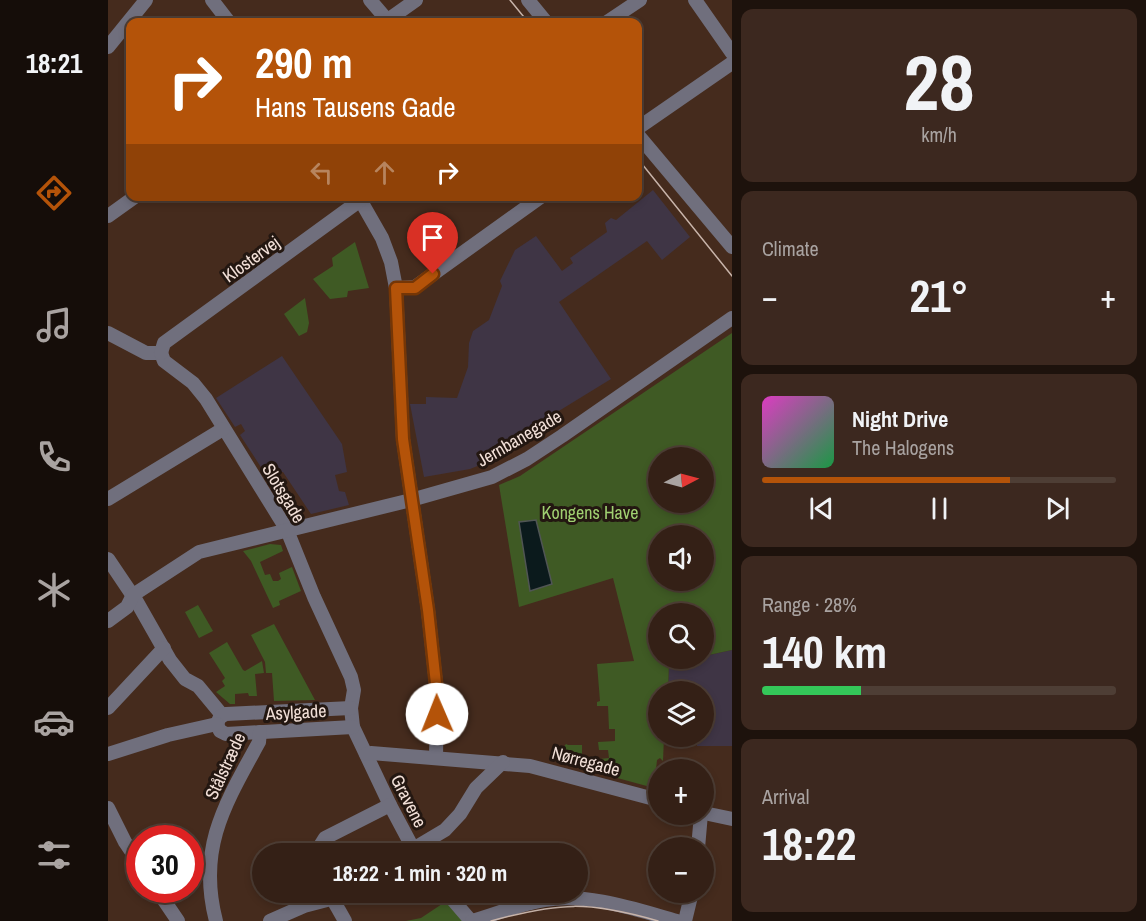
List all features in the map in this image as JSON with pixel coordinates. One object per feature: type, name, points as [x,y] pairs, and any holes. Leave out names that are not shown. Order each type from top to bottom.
[{"type":"street","points":[[131,18],[146,0]]},
{"type":"street","points":[[212,0],[226,18]]},
{"type":"street","points":[[392,18],[416,0]]},
{"type":"street","points":[[528,0],[543,18]]},
{"type":"street","points":[[613,18],[640,0]]},
{"type":"street","points":[[695,0],[732,53]]},
{"type":"street","points":[[372,3],[384,18]]},
{"type":"street","points":[[108,47],[126,25]]},
{"type":"street","points":[[642,125],[732,63]]},
{"type":"street","points":[[642,140],[732,247]]},
{"type":"street","points":[[108,216],[129,201]]},
{"type":"street","name":"Klostervej","points":[[161,352],[164,343],[358,201]]},
{"type":"street","points":[[364,201],[385,244],[396,288],[402,431],[428,610],[437,693],[436,757],[366,754]]},
{"type":"street","points":[[396,288],[415,288],[535,201]]},
{"type":"street","name":"Jernbanegade","points":[[108,621],[127,607],[133,595],[199,552],[411,500],[492,477],[527,459],[732,318]]},
{"type":"street","points":[[108,333],[146,353],[161,352]]},
{"type":"street","name":"Slotsgade","points":[[161,352],[164,361],[193,383],[206,399],[287,530],[314,597],[351,677],[354,690],[351,708],[353,727]]},
{"type":"street","points":[[108,499],[224,429]]},
{"type":"street","points":[[108,559],[133,595],[167,654],[185,679],[198,686],[220,719]]},
{"type":"street","points":[[108,708],[167,654]]},
{"type":"street","name":"Asylgade","points":[[108,754],[220,719],[351,708]]},
{"type":"street","name":"Asylgade","points":[[220,719],[222,734],[353,727],[373,769]]},
{"type":"street","name":"Stålstræde","points":[[216,921],[208,881],[212,845],[223,812],[259,742],[260,732]]},
{"type":"street","points":[[373,769],[403,754]]},
{"type":"street","name":"Nørregade","points":[[436,757],[503,762],[552,771],[648,797]]},
{"type":"street","points":[[426,843],[445,830],[460,814],[476,788],[503,762]]},
{"type":"street","name":"Gravene","points":[[373,769],[408,843]]},
{"type":"street","points":[[322,843],[325,838],[390,805]]},
{"type":"street","points":[[108,808],[126,843]]},
{"type":"street","points":[[714,816],[732,819]]},
{"type":"street","points":[[588,900],[620,905],[677,921]]},
{"type":"street","points":[[166,903],[178,921]]},
{"type":"street","points":[[270,921],[299,903]]},
{"type":"street","points":[[340,903],[345,921]]},
{"type":"street","points":[[456,903],[472,921],[519,903]]},
{"type":"street","points":[[685,921],[689,903]]},
{"type":"shaded area","points":[[653,190],[690,237],[662,260],[647,241],[559,302],[611,379],[549,417],[480,465],[470,469],[424,477],[410,404],[426,404],[426,397],[457,398],[468,367],[469,343],[473,331],[489,320],[502,286],[500,281],[515,250],[536,236],[562,271],[573,263],[570,258],[607,232],[605,223],[611,218],[616,220]]},
{"type":"shaded area","points":[[282,356],[342,444],[347,472],[335,475],[339,491],[345,492],[349,505],[311,514],[283,472],[266,475],[240,435],[245,431],[241,424],[235,427],[216,398]]},
{"type":"shaded area","points":[[536,520],[552,584],[530,591],[519,522]]},
{"type":"shaded area","points":[[732,650],[732,746],[714,746],[714,681],[668,681],[669,669],[714,669],[714,654]]},
{"type":"green space","points":[[355,242],[369,288],[348,291],[347,297],[330,299],[313,279],[333,266],[332,258]]},
{"type":"green space","points":[[305,298],[309,323],[307,332],[299,336],[284,314]]},
{"type":"green space","name":"Kongens Have","points":[[732,333],[732,650],[714,654],[714,603],[648,603],[648,669],[669,669],[668,681],[648,681],[648,747],[664,747],[663,759],[648,759],[648,786],[599,773],[599,759],[609,758],[608,750],[599,750],[598,742],[615,741],[615,729],[609,729],[608,706],[597,706],[597,702],[600,701],[597,664],[634,661],[613,578],[519,607],[499,485],[520,476]]},
{"type":"green space","points":[[270,544],[281,545],[283,551],[260,562],[265,575],[270,574],[273,581],[278,581],[281,579],[279,573],[292,567],[301,591],[279,601],[280,605],[273,608],[251,561],[243,551]]},
{"type":"green space","points":[[198,605],[213,631],[199,638],[185,612]]},
{"type":"green space","points":[[274,624],[315,700],[274,701],[272,673],[266,673],[265,662],[251,635]]},
{"type":"green space","points":[[227,642],[243,670],[262,661],[264,673],[255,674],[257,696],[249,696],[248,693],[235,694],[235,704],[230,704],[216,692],[225,686],[222,681],[225,678],[209,653]]},
{"type":"green space","points":[[566,744],[582,745],[582,767],[559,761]]},
{"type":"green space","points":[[444,903],[451,903],[466,921],[406,921],[421,918]]},
{"type":"tram line","points":[[510,0],[525,18]]},
{"type":"tram line","points":[[642,164],[732,276]]},
{"type":"tram line","points":[[491,921],[536,910],[574,906],[612,910],[658,921]]},
{"type":"route","points":[[433,274],[415,288],[396,288],[403,439],[428,610],[437,693],[437,714]]}]
